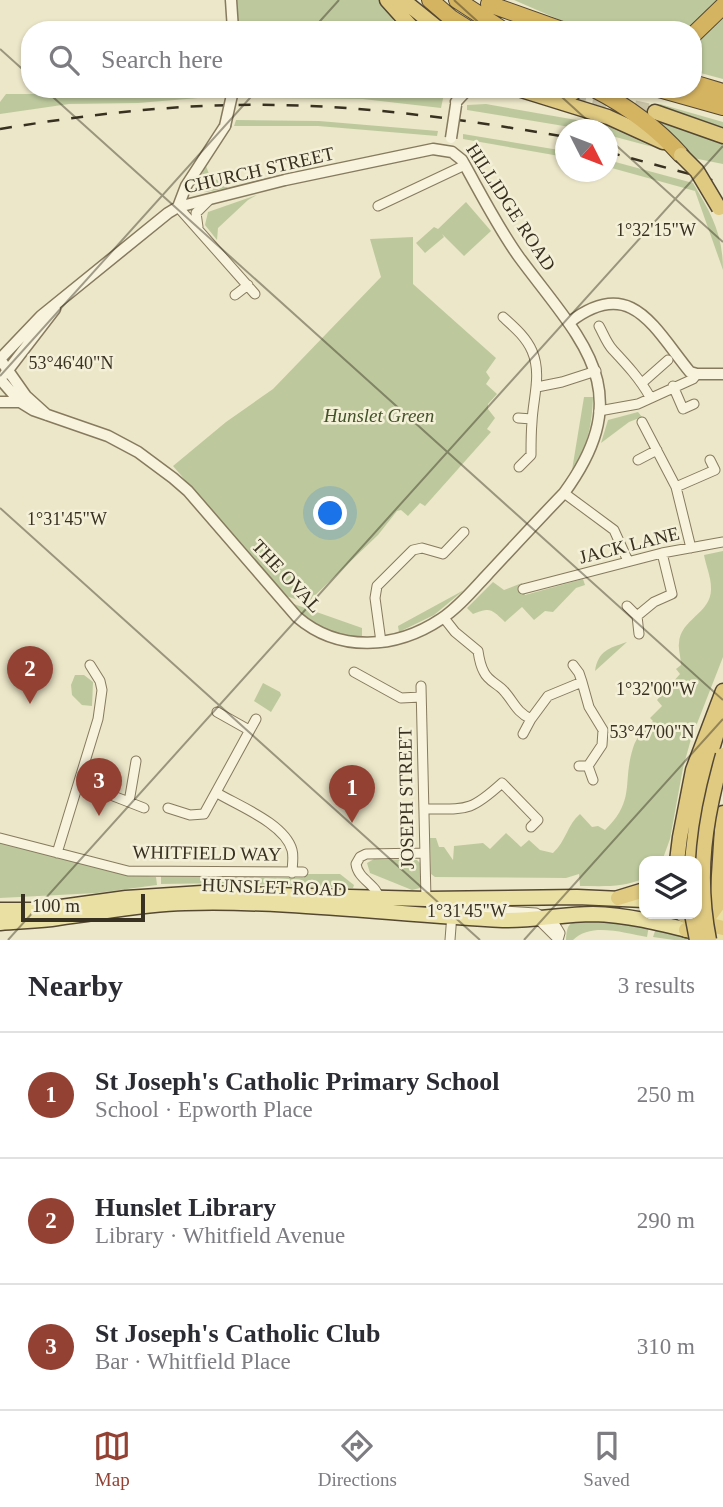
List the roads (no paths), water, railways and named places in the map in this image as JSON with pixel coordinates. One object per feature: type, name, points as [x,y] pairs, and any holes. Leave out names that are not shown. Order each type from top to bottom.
[{"type":"highway","points":[[387,0],[406,21]]},
{"type":"highway","points":[[404,0],[426,21]]},
{"type":"highway","points":[[430,0],[456,21]]},
{"type":"highway","points":[[457,0],[489,21]]},
{"type":"highway","points":[[486,2],[520,21]]},
{"type":"highway","points":[[486,2],[538,21]]},
{"type":"highway","points":[[702,26],[723,6]]},
{"type":"highway","points":[[702,86],[723,92]]},
{"type":"highway","points":[[546,98],[628,124],[660,140],[681,155]]},
{"type":"highway","points":[[611,98],[666,138],[697,171],[721,212]]},
{"type":"highway","points":[[691,98],[723,107]]},
{"type":"highway","points":[[655,112],[723,136]]},
{"type":"highway","points":[[678,856],[693,770],[723,691]]},
{"type":"highway","points":[[692,856],[705,770],[722,718]]},
{"type":"highway","points":[[709,940],[704,914],[702,865],[707,820],[723,755]]},
{"type":"highway","points":[[723,813],[719,900],[701,923],[723,928]]},
{"type":"highway","points":[[673,856],[680,838]]},
{"type":"highway","points":[[618,898],[639,892]]},
{"type":"main road","name":"HUNSLET ROAD","points":[[0,910],[39,910],[126,898],[202,893],[380,904],[543,919],[573,915],[620,916],[701,923],[723,939]]},
{"type":"main road","name":"HUNSLET ROAD","points":[[0,923],[180,903],[380,904],[426,899],[639,900]]},
{"type":"street","points":[[231,0],[232,21]]},
{"type":"street","points":[[231,98],[225,126],[186,186],[178,207],[255,294]]},
{"type":"street","name":"HILLIDGE ROAD","points":[[456,98],[452,152],[465,166],[517,254],[583,341],[596,371],[599,411]]},
{"type":"street","points":[[456,104],[461,98]]},
{"type":"street","name":"CHURCH STREET","points":[[2,375],[14,342],[41,316],[159,219],[178,207],[285,180],[433,149],[452,152]]},
{"type":"street","points":[[378,206],[465,166]]},
{"type":"street","points":[[198,229],[196,213],[209,200]]},
{"type":"street","points":[[235,295],[248,285]]},
{"type":"street","name":"CHURCH STREET","points":[[2,375],[62,300]]},
{"type":"street","points":[[570,323],[603,304],[627,305],[642,315],[690,372],[723,374]]},
{"type":"street","points":[[503,317],[524,338],[532,351],[537,387],[532,419],[531,455],[519,467]]},
{"type":"street","points":[[599,326],[612,350],[638,376],[650,397]]},
{"type":"street","points":[[0,342],[14,342]]},
{"type":"street","points":[[642,383],[668,360]]},
{"type":"street","points":[[673,386],[680,378],[683,363]]},
{"type":"street","points":[[537,387],[596,371]]},
{"type":"street","points":[[599,411],[624,408],[680,385],[697,374]]},
{"type":"street","name":"THE OVAL","points":[[2,375],[20,402],[47,415],[108,436],[138,452],[173,478],[188,491],[278,597],[307,626],[349,643],[381,642],[416,632],[444,618],[564,493],[588,453],[599,411]]},
{"type":"street","name":"THE OVAL","points":[[2,375],[47,415]]},
{"type":"street","points":[[673,386],[683,409],[694,404]]},
{"type":"street","points":[[0,402],[20,402]]},
{"type":"street","points":[[518,418],[532,419]]},
{"type":"street","points":[[642,422],[676,487],[691,548]]},
{"type":"street","points":[[638,460],[657,450]]},
{"type":"street","points":[[676,487],[715,470],[710,460]]},
{"type":"street","points":[[564,493],[614,530],[628,561]]},
{"type":"street","points":[[381,642],[374,598],[377,586],[413,550],[422,548],[443,554],[464,532]]},
{"type":"street","name":"JACK LANE","points":[[523,589],[541,579],[723,542]]},
{"type":"street","points":[[637,616],[654,602],[676,594],[662,553]]},
{"type":"street","points":[[627,606],[637,616],[639,634]]},
{"type":"street","points":[[444,618],[455,632],[478,651],[487,678],[503,690],[518,712],[531,719]]},
{"type":"street","points":[[478,651],[489,646]]},
{"type":"street","points":[[57,853],[98,719],[102,690],[90,665]]},
{"type":"street","points":[[573,665],[579,673],[589,707],[603,730],[602,745],[583,766],[593,780]]},
{"type":"street","name":"JOSEPH STREET","points":[[354,672],[401,698],[421,697]]},
{"type":"street","points":[[523,734],[548,696],[582,682]]},
{"type":"street","name":"JOSEPH STREET","points":[[421,686],[426,899]]},
{"type":"street","points":[[217,712],[249,730]]},
{"type":"street","points":[[168,808],[198,816],[204,814],[256,719]]},
{"type":"street","points":[[129,802],[136,761]]},
{"type":"street","points":[[425,809],[473,807],[505,780],[538,820],[531,827]]},
{"type":"street","points":[[80,783],[144,808]]},
{"type":"street","name":"WHITFIELD WAY","points":[[216,793],[272,825],[282,834],[292,851],[292,873]]},
{"type":"street","name":"WHITFIELD WAY","points":[[0,838],[128,871],[303,872]]},
{"type":"street","points":[[380,904],[372,885],[358,873],[356,864],[360,856],[425,853]]},
{"type":"street","name":"HUNSLET ROAD","points":[[426,899],[452,911]]},
{"type":"street","points":[[450,940],[452,911]]},
{"type":"street","points":[[543,919],[559,937],[565,922],[573,915]]},
{"type":"tunnel","points":[[595,98],[655,112]]},
{"type":"railway","points":[[0,129],[148,110],[279,105],[402,113],[555,135]]},
{"type":"railway","points":[[618,155],[723,183]]},
{"type":"place","name":"Hunslet Library","points":[[30,704]]},
{"type":"place","name":"St Joseph's Catholic Club","points":[[99,816]]},
{"type":"place","name":"St Joseph's Catholic Primary School","points":[[352,823]]},
{"type":"park label","name":"Hunslet Green","points":[[379,415]]}]
